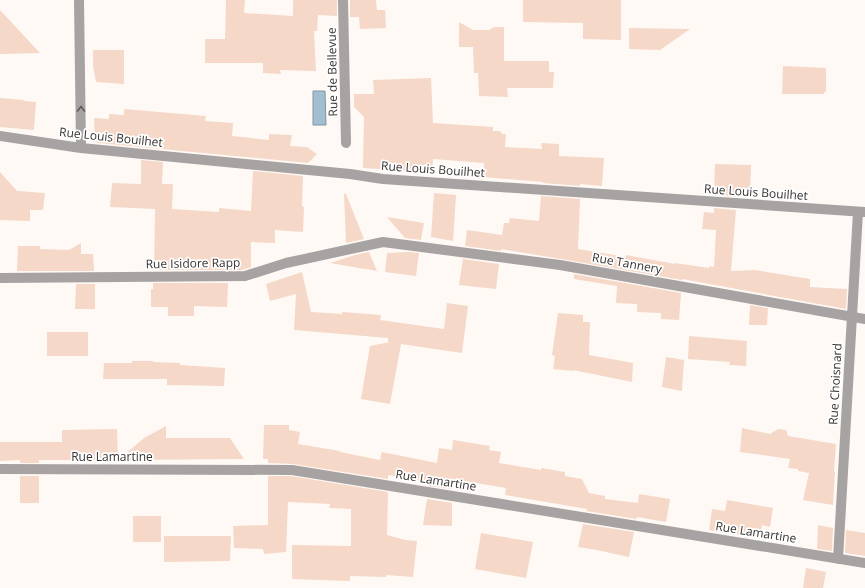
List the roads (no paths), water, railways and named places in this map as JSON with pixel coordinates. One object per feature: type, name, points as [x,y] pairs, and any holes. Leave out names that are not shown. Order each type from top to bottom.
[{"type":"street","points":[[80,0],[82,148]]},
{"type":"street","name":"Rue de Bellevue","points":[[343,0],[346,143]]},
{"type":"street","name":"Rue Louis Bouilhet","points":[[0,136],[82,148],[350,174],[383,179],[862,212]]},
{"type":"street","name":"Rue Choisnard","points":[[838,559],[852,316],[862,212]]},
{"type":"street","name":"Rue Tannery","points":[[383,242],[560,265],[865,319]]},
{"type":"street","name":"Rue Isidore Rapp","points":[[0,278],[245,276],[286,263],[383,242]]},
{"type":"street","name":"Rue Lamartine","points":[[0,469],[292,470],[865,563]]},
{"type":"water","points":[[313,91],[325,91],[326,125],[313,125]]}]
